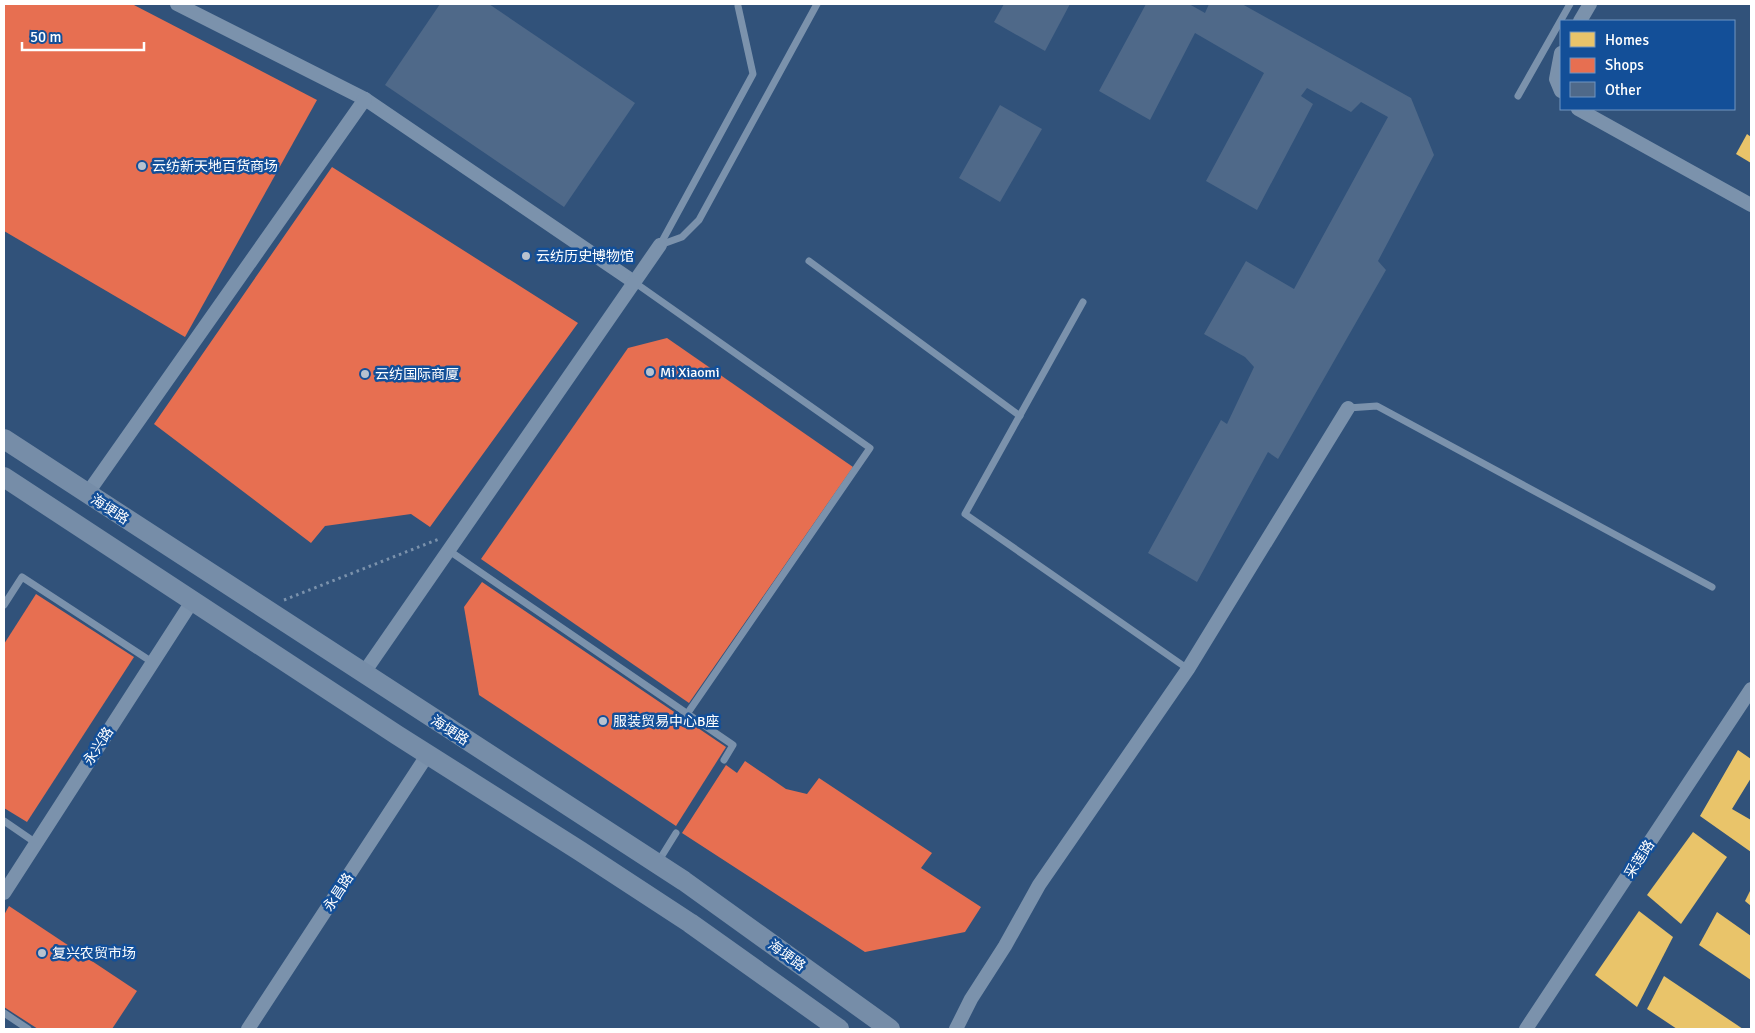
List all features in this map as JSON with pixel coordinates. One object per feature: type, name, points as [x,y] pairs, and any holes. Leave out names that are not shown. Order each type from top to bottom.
[{"type":"main road","name":"海埂路","points":[[4,439],[656,863],[890,1029]]},
{"type":"main road","points":[[4,477],[690,923],[839,1029]]},
{"type":"street","points":[[177,4],[365,99],[634,282]]},
{"type":"street","points":[[1581,20],[1590,4]]},
{"type":"street","points":[[1560,58],[1556,79],[1560,89]]},
{"type":"street","points":[[88,494],[365,99]]},
{"type":"street","points":[[1580,110],[1751,205]]},
{"type":"street","points":[[363,674],[460,530],[660,245]]},
{"type":"street","points":[[956,1029],[971,999],[1005,946],[1039,885],[1188,669],[1348,408]]},
{"type":"street","name":"永兴路","points":[[4,893],[193,600]]},
{"type":"street","name":"采莲路","points":[[1526,1029],[1751,689]]},
{"type":"street","name":"永昌路","points":[[248,1029],[428,754]]},
{"type":"lane","points":[[660,245],[682,237],[698,220],[817,4]]},
{"type":"lane","points":[[1561,20],[1570,4]]},
{"type":"lane","points":[[660,245],[753,74],[738,6]]},
{"type":"lane","points":[[1518,96],[1560,22]]},
{"type":"lane","points":[[810,261],[1020,416]]},
{"type":"lane","points":[[634,282],[870,448],[687,714]]},
{"type":"lane","points":[[1083,302],[965,514],[1188,669]]},
{"type":"lane","points":[[1348,408],[1377,406],[1712,588]]},
{"type":"lane","points":[[448,550],[734,745],[724,760]]},
{"type":"lane","points":[[4,605],[22,577],[152,662]]},
{"type":"lane","points":[[4,821],[36,843]]},
{"type":"lane","points":[[656,863],[676,833]]},
{"type":"lane","points":[[4,1014],[28,1029]]},
{"type":"path","points":[[262,608],[460,530]]},
{"type":"building: Homes","points":[[1747,134],[1751,137],[1751,163],[1736,154]]},
{"type":"building: Homes","points":[[1738,750],[1751,759],[1751,778],[1732,809],[1751,820],[1751,852],[1700,816]]},
{"type":"building: Homes","points":[[1693,832],[1727,857],[1681,924],[1647,895]]},
{"type":"building: Homes","points":[[1751,889],[1751,906],[1745,901]]},
{"type":"building: Homes","points":[[1639,911],[1673,937],[1637,1007],[1595,975]]},
{"type":"building: Homes","points":[[1717,912],[1751,936],[1751,980],[1699,945]]},
{"type":"building: Homes","points":[[1664,976],[1743,1029],[1677,1029],[1647,1009]]},
{"type":"building: Shops","name":"云纺新天地百货商场","points":[[4,4],[132,4],[317,100],[185,337],[4,231]]},
{"type":"building: Shops","name":"云纺国际商厦","points":[[332,167],[578,323],[430,527],[411,514],[325,526],[311,543],[154,424]]},
{"type":"building: Shops","points":[[667,338],[853,467],[689,703],[481,559],[628,348]]},
{"type":"building: Shops","name":"服装贸易中心B座","points":[[482,582],[726,747],[676,826],[479,695],[464,607]]},
{"type":"building: Shops","points":[[36,594],[134,657],[27,822],[4,808],[4,644]]},
{"type":"building: Shops","points":[[745,761],[786,789],[807,794],[819,778],[932,853],[921,868],[981,907],[965,932],[865,952],[682,833],[726,765],[737,773]]},
{"type":"building: Shops","name":"复兴农贸市场","points":[[9,906],[137,991],[112,1029],[38,1029],[4,1007],[4,915]]},
{"type":"building: Other","points":[[440,4],[489,4],[635,103],[564,207],[385,85]]},
{"type":"building: Other","points":[[1004,4],[1070,4],[1045,51],[994,22]]},
{"type":"building: Other","points":[[1146,4],[1189,4],[1205,13],[1209,4],[1242,4],[1411,98],[1434,155],[1378,261],[1386,270],[1278,459],[1268,452],[1197,582],[1148,553],[1221,420],[1227,424],[1254,367],[1245,357],[1204,334],[1246,261],[1294,289],[1388,117],[1361,102],[1351,112],[1307,88],[1301,96],[1313,104],[1257,210],[1206,181],[1264,73],[1195,33],[1150,120],[1099,91]]},
{"type":"building: Other","points":[[1000,105],[1042,129],[1000,202],[959,178]]},
{"type":"place","name":"云纺新天地百货商场","points":[[142,166]]},
{"type":"place","name":"云纺历史博物馆","points":[[526,256]]},
{"type":"place","name":"Mi Xiaomi","points":[[650,372]]},
{"type":"place","name":"云纺国际商厦","points":[[365,374]]},
{"type":"place","name":"服装贸易中心B座","points":[[603,721]]},
{"type":"place","name":"复兴农贸市场","points":[[42,953]]}]
